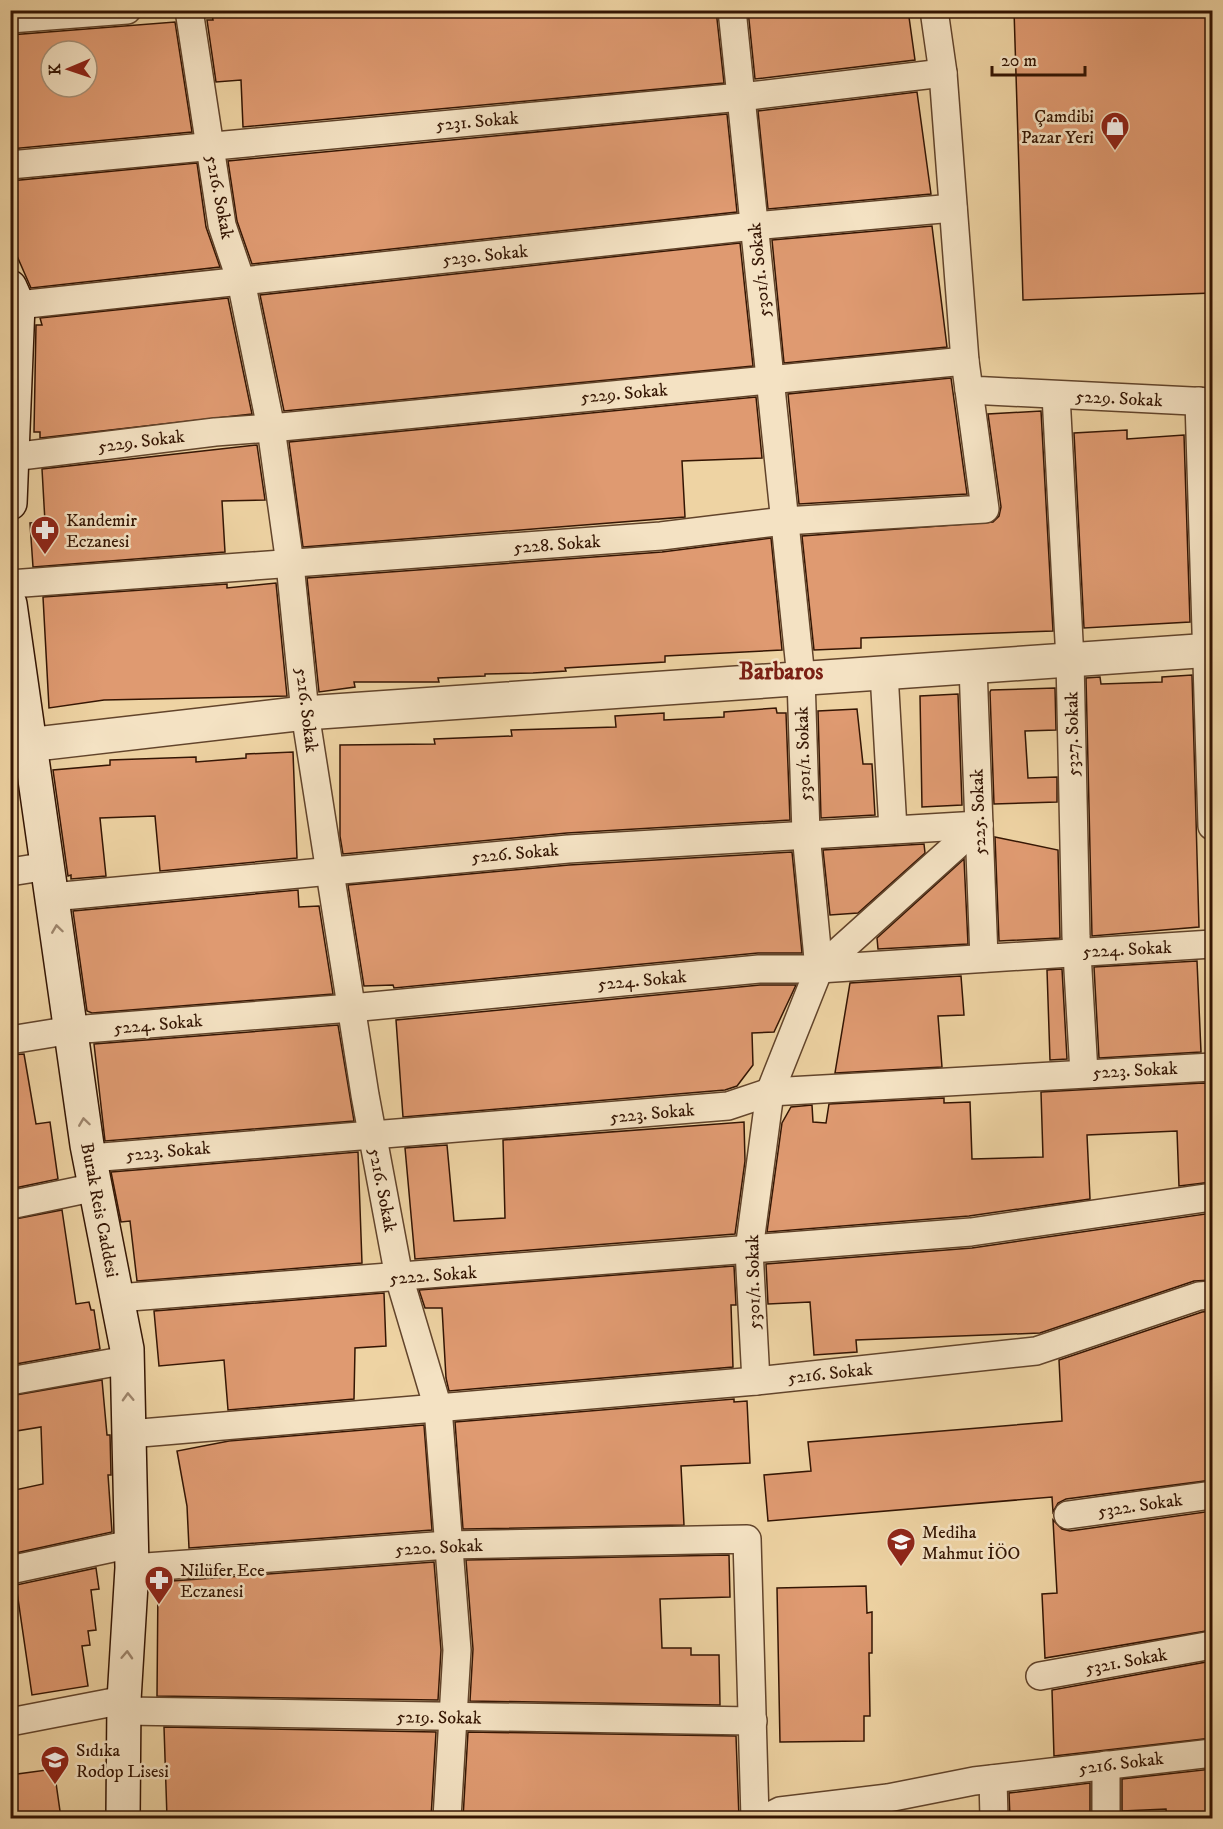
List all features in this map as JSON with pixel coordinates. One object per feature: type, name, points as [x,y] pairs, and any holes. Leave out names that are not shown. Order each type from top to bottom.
[{"type":"main road","points":[[10,503],[14,296]]},
{"type":"main road","name":"Burak Reis Caddesi","points":[[10,604],[20,747],[50,881],[93,1172],[127,1360],[131,1556],[124,1706],[123,1818]]},
{"type":"main road","points":[[20,747],[306,713],[1211,650]]},
{"type":"street","points":[[10,19],[127,10]]},
{"type":"street","name":"5216. Sokak","points":[[189,10],[222,225],[241,281],[271,428],[290,564],[306,713],[373,1136],[399,1277],[438,1408],[457,1650],[447,1818]]},
{"type":"street","name":"5301/1. Sokak","points":[[732,10],[801,678],[806,834],[819,969],[770,1092],[749,1250],[756,1381]]},
{"type":"street","points":[[934,10],[943,74],[969,390]]},
{"type":"street","name":"5231. Sokak","points":[[10,165],[741,97],[943,74]]},
{"type":"street","name":"5230. Sokak","points":[[14,296],[241,281],[754,226],[953,208]]},
{"type":"street","name":"5229. Sokak","points":[[12,457],[215,432],[965,361]]},
{"type":"street","name":"5229. Sokak","points":[[969,390],[1206,402]]},
{"type":"street","name":"5228. Sokak","points":[[10,584],[661,536],[784,521],[985,509],[969,390]]},
{"type":"street","name":"5327. Sokak","points":[[1056,395],[1070,660],[1077,952],[1084,1072]]},
{"type":"street","points":[[1206,402],[1212,826]]},
{"type":"street","name":"5225. Sokak","points":[[973,667],[984,958]]},
{"type":"street","points":[[884,673],[893,829]]},
{"type":"street","points":[[819,969],[979,825]]},
{"type":"street","name":"5226. Sokak","points":[[10,872],[50,881],[330,870],[568,849],[979,825]]},
{"type":"street","name":"5224. Sokak","points":[[10,1040],[72,1030],[351,1008],[759,969],[819,969],[1212,944]]},
{"type":"street","name":"5223. Sokak","points":[[10,1205],[93,1172],[373,1136],[728,1106],[770,1092],[1212,1066]]},
{"type":"street","points":[[749,1250],[971,1232],[1212,1197]]},
{"type":"street","name":"5222. Sokak","points":[[117,1298],[749,1250]]},
{"type":"street","name":"5216. Sokak","points":[[129,1434],[756,1381],[1036,1351],[1199,1296],[1212,1295]]},
{"type":"street","points":[[10,1381],[127,1360]]},
{"type":"street","name":"5322. Sokak","points":[[1068,1515],[1212,1494]]},
{"type":"street","name":"5220. Sokak","points":[[10,1570],[131,1556],[448,1545],[747,1539],[753,1721]]},
{"type":"street","name":"5321. Sokak","points":[[1040,1676],[1212,1645]]},
{"type":"street","name":"5219. Sokak","points":[[10,1722],[124,1706],[454,1717],[753,1721]]},
{"type":"street","points":[[753,1721],[770,1817]]},
{"type":"street","name":"5216. Sokak","points":[[770,1817],[888,1808],[993,1779],[1212,1753]]},
{"type":"street","points":[[1106,1765],[1107,1818]]},
{"type":"street","points":[[993,1779],[994,1818]]},
{"type":"building","points":[[333,10],[716,10],[724,83],[243,127],[241,80],[216,82],[207,20],[213,20],[212,15],[255,12],[255,16]]},
{"type":"building","points":[[748,10],[908,10],[915,60],[755,79]]},
{"type":"building","name":"Çamdibi Pazar Yeri","points":[[1014,10],[1212,10],[1212,293],[1023,300]]},
{"type":"building","points":[[175,22],[192,132],[10,149],[10,35]]},
{"type":"building","points":[[917,92],[931,194],[768,209],[758,111]]},
{"type":"building","points":[[727,114],[737,212],[252,264],[237,221],[228,161]]},
{"type":"building","points":[[197,163],[206,227],[220,267],[31,288],[10,240],[10,181]]},
{"type":"building","points":[[932,226],[947,347],[784,363],[772,240]]},
{"type":"building","points":[[740,243],[753,366],[284,411],[260,295]]},
{"type":"building","points":[[228,298],[252,414],[40,438],[40,432],[34,432],[36,325],[42,325],[40,318]]},
{"type":"building","points":[[951,378],[967,494],[799,504],[788,394]]},
{"type":"building","points":[[756,397],[762,458],[682,461],[685,517],[303,547],[289,442]]},
{"type":"building","points":[[1041,411],[1053,631],[861,638],[861,648],[814,650],[802,536],[993,522],[999,516],[1001,507],[988,414]]},
{"type":"building","points":[[1127,430],[1127,439],[1184,435],[1190,622],[1084,628],[1074,433]]},
{"type":"building","points":[[257,445],[265,500],[222,501],[225,552],[33,567],[30,523],[45,522],[42,469]]},
{"type":"building","points":[[771,538],[782,650],[665,656],[665,662],[565,668],[566,671],[438,678],[439,682],[354,682],[355,687],[319,692],[307,578],[662,552]]},
{"type":"building","points":[[276,583],[287,696],[104,700],[49,708],[43,597],[227,584],[227,588]]},
{"type":"building","points":[[1192,675],[1199,927],[1092,936],[1086,678],[1100,677],[1101,684],[1162,682],[1162,677]]},
{"type":"building","points":[[1055,688],[1056,730],[1025,731],[1028,778],[1057,777],[1057,802],[994,804],[991,690]]},
{"type":"building","points":[[958,694],[962,805],[922,807],[920,696]]},
{"type":"building","points":[[776,708],[777,713],[786,713],[790,820],[567,833],[343,854],[340,836],[340,745],[435,744],[434,739],[512,736],[511,730],[616,727],[615,716],[664,713],[664,720],[724,717],[724,712]]},
{"type":"building","points":[[857,709],[863,764],[872,764],[875,815],[821,818],[818,711]]},
{"type":"building","points":[[293,752],[297,858],[160,871],[155,816],[100,818],[106,876],[71,879],[71,875],[68,876],[53,770],[110,765],[110,760],[196,757],[196,762],[246,758],[246,754]]},
{"type":"building","points":[[995,837],[1058,850],[1060,938],[999,941]]},
{"type":"building","points":[[924,844],[925,853],[858,913],[830,915],[823,850]]},
{"type":"building","points":[[792,852],[802,953],[758,953],[394,988],[393,985],[364,986],[348,885],[569,865]]},
{"type":"building","points":[[964,859],[968,944],[878,949],[877,938]]},
{"type":"building","points":[[298,890],[299,907],[319,906],[333,994],[92,1013],[87,1011],[73,911]]},
{"type":"building","points":[[1197,961],[1201,1052],[1099,1058],[1094,967]]},
{"type":"building","points":[[1062,969],[1067,1059],[1050,1060],[1047,970]]},
{"type":"building","points":[[961,976],[964,1015],[938,1016],[942,1067],[835,1073],[850,983]]},
{"type":"building","points":[[760,985],[796,985],[774,1032],[752,1033],[753,1065],[737,1086],[725,1090],[403,1117],[396,1020]]},
{"type":"building","points":[[338,1025],[354,1121],[105,1141],[94,1044]]},
{"type":"building","points":[[24,1054],[36,1124],[50,1122],[58,1179],[10,1189],[10,1055]]},
{"type":"building","points":[[1212,1084],[1212,1182],[1179,1186],[1177,1131],[1087,1135],[1090,1199],[969,1216],[767,1232],[782,1123],[791,1107],[812,1105],[813,1122],[826,1123],[829,1104],[944,1098],[944,1103],[970,1102],[972,1159],[1043,1157],[1041,1092]]},
{"type":"building","points":[[744,1122],[745,1161],[735,1234],[415,1259],[405,1148],[447,1145],[454,1221],[505,1218],[503,1140]]},
{"type":"building","points":[[358,1152],[362,1263],[137,1281],[130,1221],[121,1222],[111,1172]]},
{"type":"building","points":[[62,1210],[76,1304],[89,1302],[91,1310],[94,1310],[100,1349],[10,1365],[10,1220]]},
{"type":"building","points":[[1212,1213],[1212,1280],[1194,1281],[1040,1333],[856,1340],[857,1352],[814,1355],[810,1302],[768,1304],[766,1264],[972,1248]]},
{"type":"building","points":[[734,1266],[736,1305],[731,1305],[733,1367],[449,1391],[446,1378],[442,1308],[425,1308],[419,1290]]},
{"type":"building","points":[[384,1293],[386,1346],[355,1348],[354,1399],[228,1410],[224,1360],[159,1366],[154,1311]]},
{"type":"building","points":[[1212,1311],[1212,1480],[1066,1499],[1058,1503],[1053,1512],[1052,1497],[768,1521],[764,1475],[811,1471],[808,1442],[1062,1421],[1059,1360],[1202,1312]]},
{"type":"building","points":[[102,1380],[107,1435],[110,1435],[111,1475],[108,1475],[112,1532],[11,1554],[10,1491],[43,1484],[41,1427],[10,1432],[10,1396]]},
{"type":"building","points":[[734,1399],[734,1402],[747,1401],[750,1463],[681,1466],[684,1525],[463,1529],[455,1422]]},
{"type":"building","points":[[424,1425],[432,1530],[189,1548],[187,1506],[177,1451],[229,1441]]},
{"type":"building","points":[[1212,1511],[1212,1630],[1045,1658],[1042,1594],[1057,1593],[1053,1520],[1062,1529],[1070,1531]]},
{"type":"building","points":[[729,1555],[730,1597],[660,1599],[662,1648],[691,1648],[691,1655],[719,1655],[720,1705],[470,1701],[473,1649],[466,1560]]},
{"type":"building","points":[[434,1562],[441,1650],[438,1700],[157,1696],[158,1582]]},
{"type":"building","points":[[96,1568],[99,1589],[91,1590],[96,1630],[88,1631],[90,1645],[82,1646],[88,1686],[32,1695],[16,1585]]},
{"type":"building","points":[[866,1586],[867,1613],[872,1612],[872,1653],[869,1653],[870,1716],[864,1716],[864,1741],[780,1742],[777,1588]]},
{"type":"building","points":[[1212,1661],[1212,1738],[1054,1756],[1052,1690]]},
{"type":"building","points":[[164,1727],[436,1732],[431,1818],[167,1818]]},
{"type":"building","points":[[468,1732],[736,1736],[739,1818],[463,1818]]},
{"type":"building","points":[[54,1769],[61,1818],[10,1818],[10,1775]]},
{"type":"building","points":[[1212,1769],[1212,1818],[1167,1818],[1166,1809],[1122,1811],[1122,1779]]},
{"type":"building","points":[[1090,1783],[1090,1818],[1010,1818],[1009,1793]]},
{"type":"place","name":"Çamdibi Pazar Yeri","points":[[1115,152]]},
{"type":"place","name":"Kandemir Eczanesi","points":[[45,556]]},
{"type":"place","name":"Mediha Mahmut İÖO","points":[[901,1568]]},
{"type":"place","name":"Nilüfer Ece Eczanesi","points":[[159,1606]]},
{"type":"place","name":"Sıdıka Rodop Lisesi","points":[[55,1786]]},
{"type":"district","name":"Barbaros","points":[[781,671]]}]
